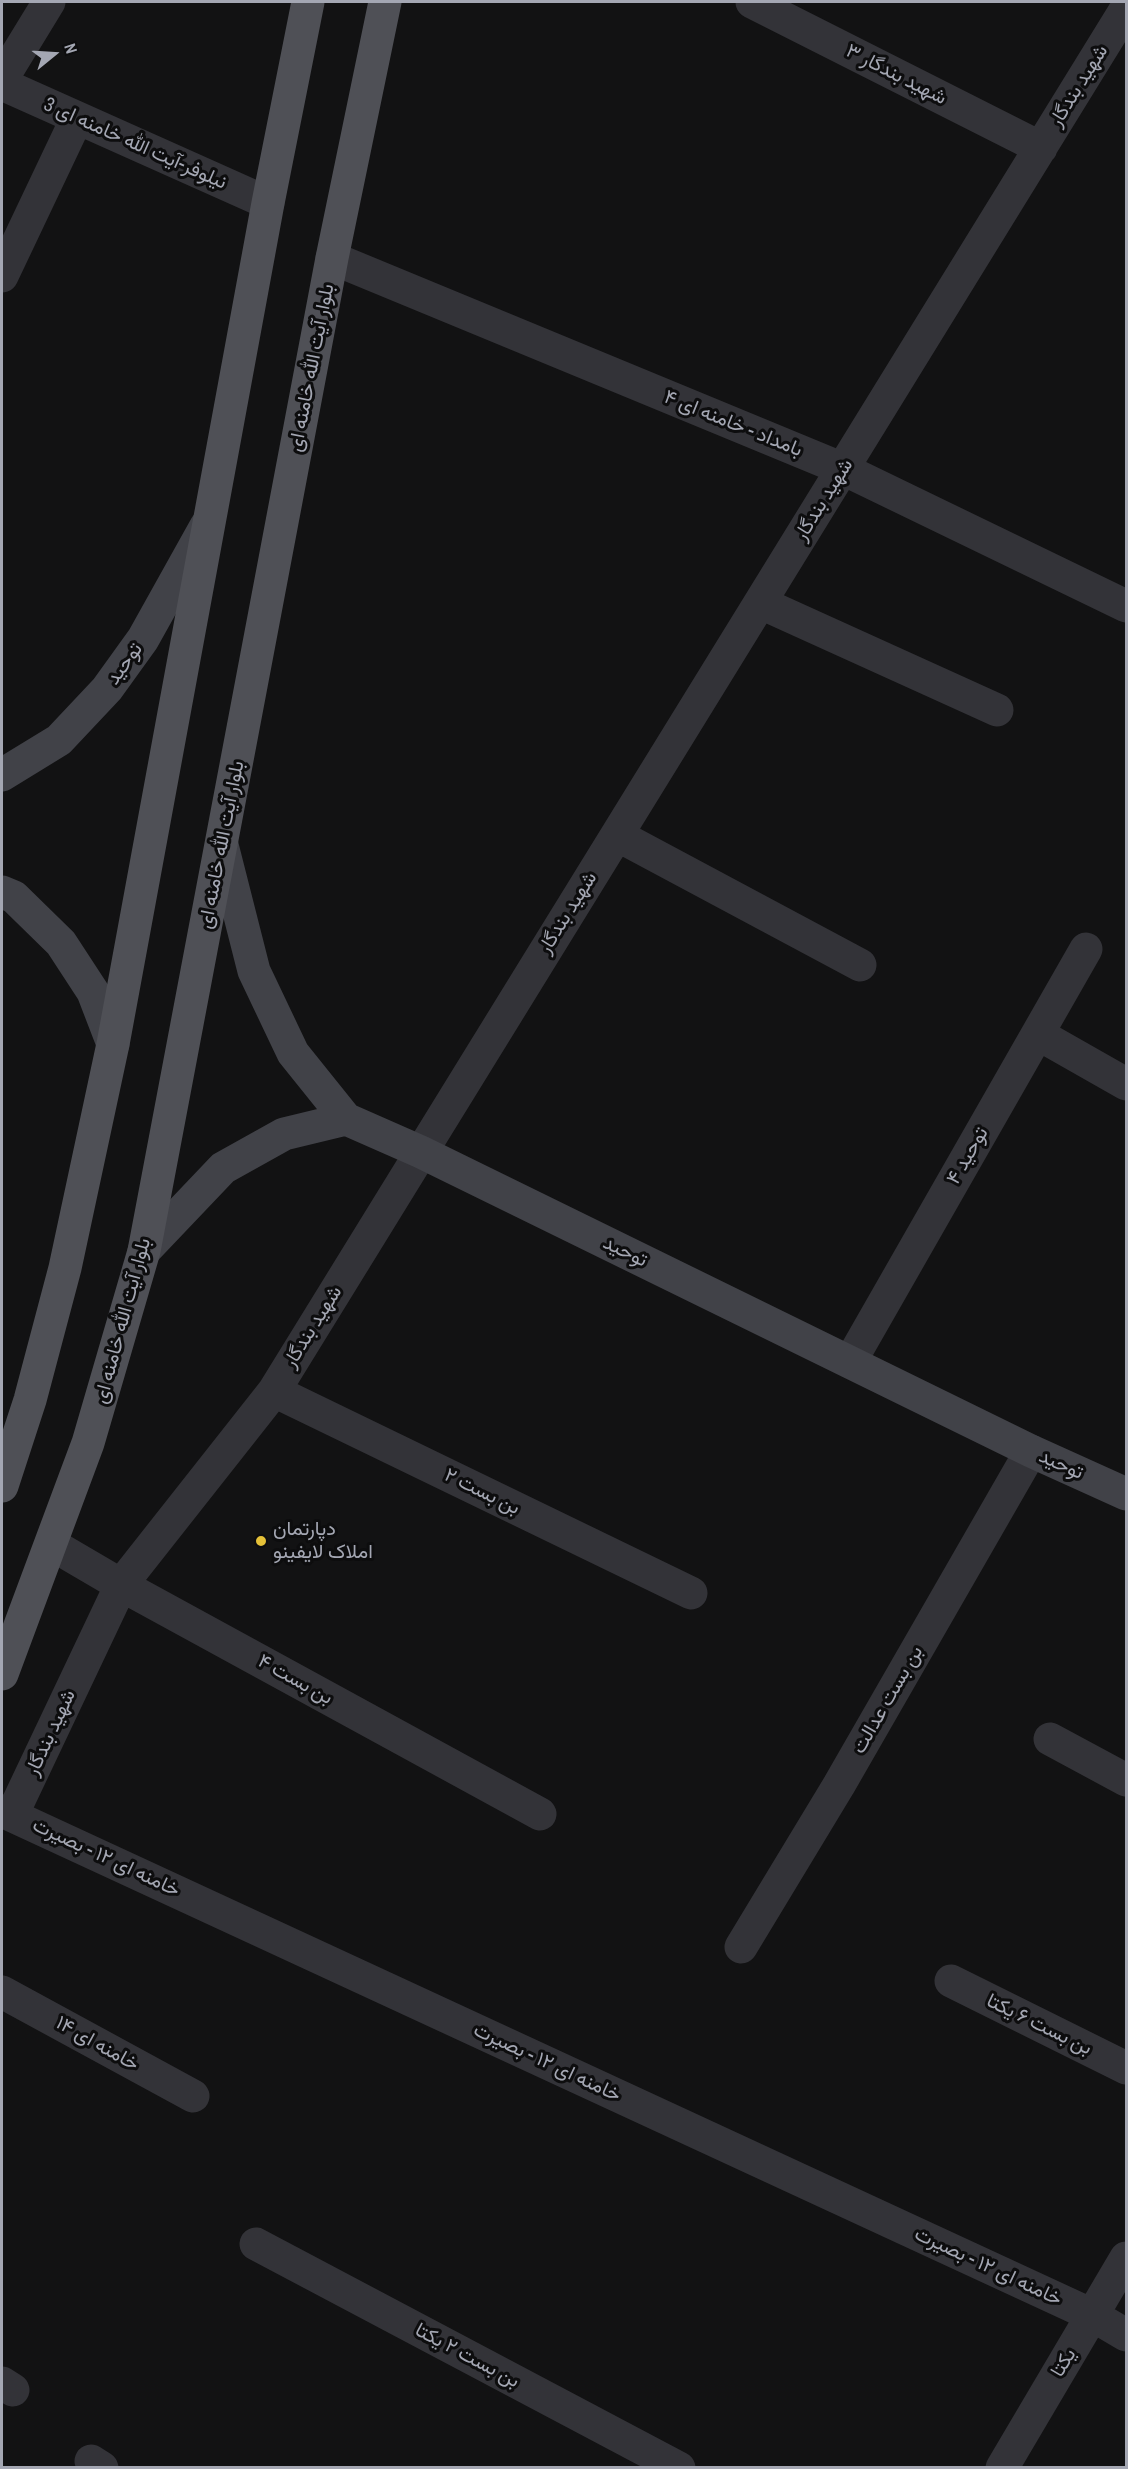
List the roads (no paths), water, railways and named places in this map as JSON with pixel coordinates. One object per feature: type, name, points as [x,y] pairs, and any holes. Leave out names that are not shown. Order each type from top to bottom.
[{"type":"main road","points":[[2,1486],[30,1400],[65,1268],[113,1044],[268,203],[309,2]]},
{"type":"main road","name":"بلوار آیت الله خامنه ای","points":[[2,1674],[88,1443],[144,1251],[332,258],[385,2]]},
{"type":"street","points":[[2,79],[49,2]]},
{"type":"street","name":"شهید بندگار ۳","points":[[752,2],[1041,148]]},
{"type":"street","name":"شهید بندگار","points":[[7,1813],[122,1585],[274,1391],[1126,9]]},
{"type":"street","name":"نیلوفر-آیت الله خامنه ای 3","points":[[2,84],[268,203]]},
{"type":"street","points":[[2,276],[77,118]]},
{"type":"street","name":"بامداد - خامنه ای ۴","points":[[332,258],[843,469],[1126,606]]},
{"type":"street","name":"توحید","points":[[2,775],[59,740],[107,689],[143,639],[210,519]]},
{"type":"street","points":[[761,603],[997,710]]},
{"type":"street","points":[[617,835],[860,965]]},
{"type":"street","points":[[144,1251],[223,1168],[284,1134],[346,1119],[293,1053],[255,971],[222,845]]},
{"type":"street","points":[[2,892],[14,897],[61,943],[93,992],[113,1044]]},
{"type":"street","name":"توحید ۴","points":[[850,1362],[1086,949]]},
{"type":"street","points":[[1038,1034],[1126,1084]]},
{"type":"street","name":"توحید","points":[[346,1119],[421,1152],[1031,1451],[1126,1494]]},
{"type":"street","name":"بن بست ۲","points":[[274,1391],[690,1593]]},
{"type":"street","name":"بن بست عدالت","points":[[741,1947],[839,1785],[1031,1451]]},
{"type":"street","name":"بن بست ۴","points":[[51,1544],[540,1814]]},
{"type":"street","points":[[1050,1739],[1126,1780]]},
{"type":"street","name":"خامنه ای ۱۲ - بصیرت","points":[[7,1813],[1092,2315],[1126,2335]]},
{"type":"street","name":"بن بست ۶ یکتا","points":[[951,1981],[1126,2068]]},
{"type":"street","name":"خامنه ای ۱۴","points":[[2,1992],[193,2096]]},
{"type":"street","name":"بن بست ۲ یکتا","points":[[256,2244],[679,2468]]},
{"type":"street","name":"یکتا","points":[[1002,2468],[1126,2258]]},
{"type":"place","name":"دپارتمان املاک لایفینو","points":[[261,1541]]}]
